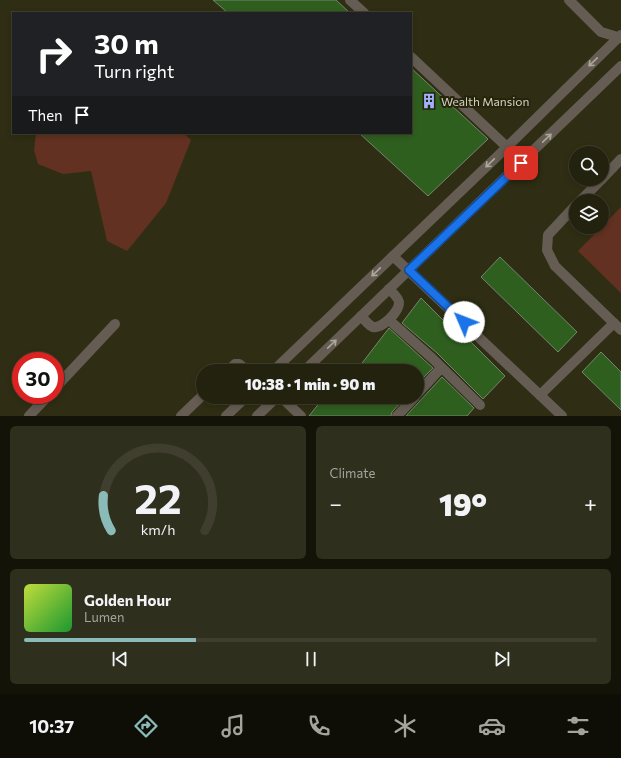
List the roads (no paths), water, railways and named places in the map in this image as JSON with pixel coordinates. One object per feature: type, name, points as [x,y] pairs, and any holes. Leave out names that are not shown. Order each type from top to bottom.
[{"type":"street","points":[[350,0],[363,12]]},
{"type":"street","points":[[568,0],[601,32],[620,37]]},
{"type":"street","points":[[280,364],[620,37]]},
{"type":"street","points":[[412,58],[507,147]]},
{"type":"street","points":[[311,364],[621,66]]},
{"type":"street","points":[[609,172],[621,159]]},
{"type":"street","points":[[587,194],[595,186]]},
{"type":"street","points":[[540,395],[617,327],[555,266],[547,250],[548,235],[569,213]]},
{"type":"street","points":[[393,256],[562,416]]},
{"type":"street","points":[[361,316],[369,325],[374,327],[380,327],[389,320],[398,307],[398,301],[396,296],[389,289]]},
{"type":"street","points":[[389,320],[432,358],[480,405]]},
{"type":"street","points":[[64,378],[115,324]]},
{"type":"street","points":[[424,386],[441,368]]},
{"type":"street","points":[[181,416],[196,401]]},
{"type":"street","points":[[29,416],[40,404]]},
{"type":"street","points":[[226,416],[239,404]]},
{"type":"street","points":[[257,416],[270,404]]},
{"type":"street","points":[[288,404],[300,416]]},
{"type":"street","points":[[397,416],[408,404]]},
{"type":"place","name":"Wealth Mansion","points":[[429,101]]}]
